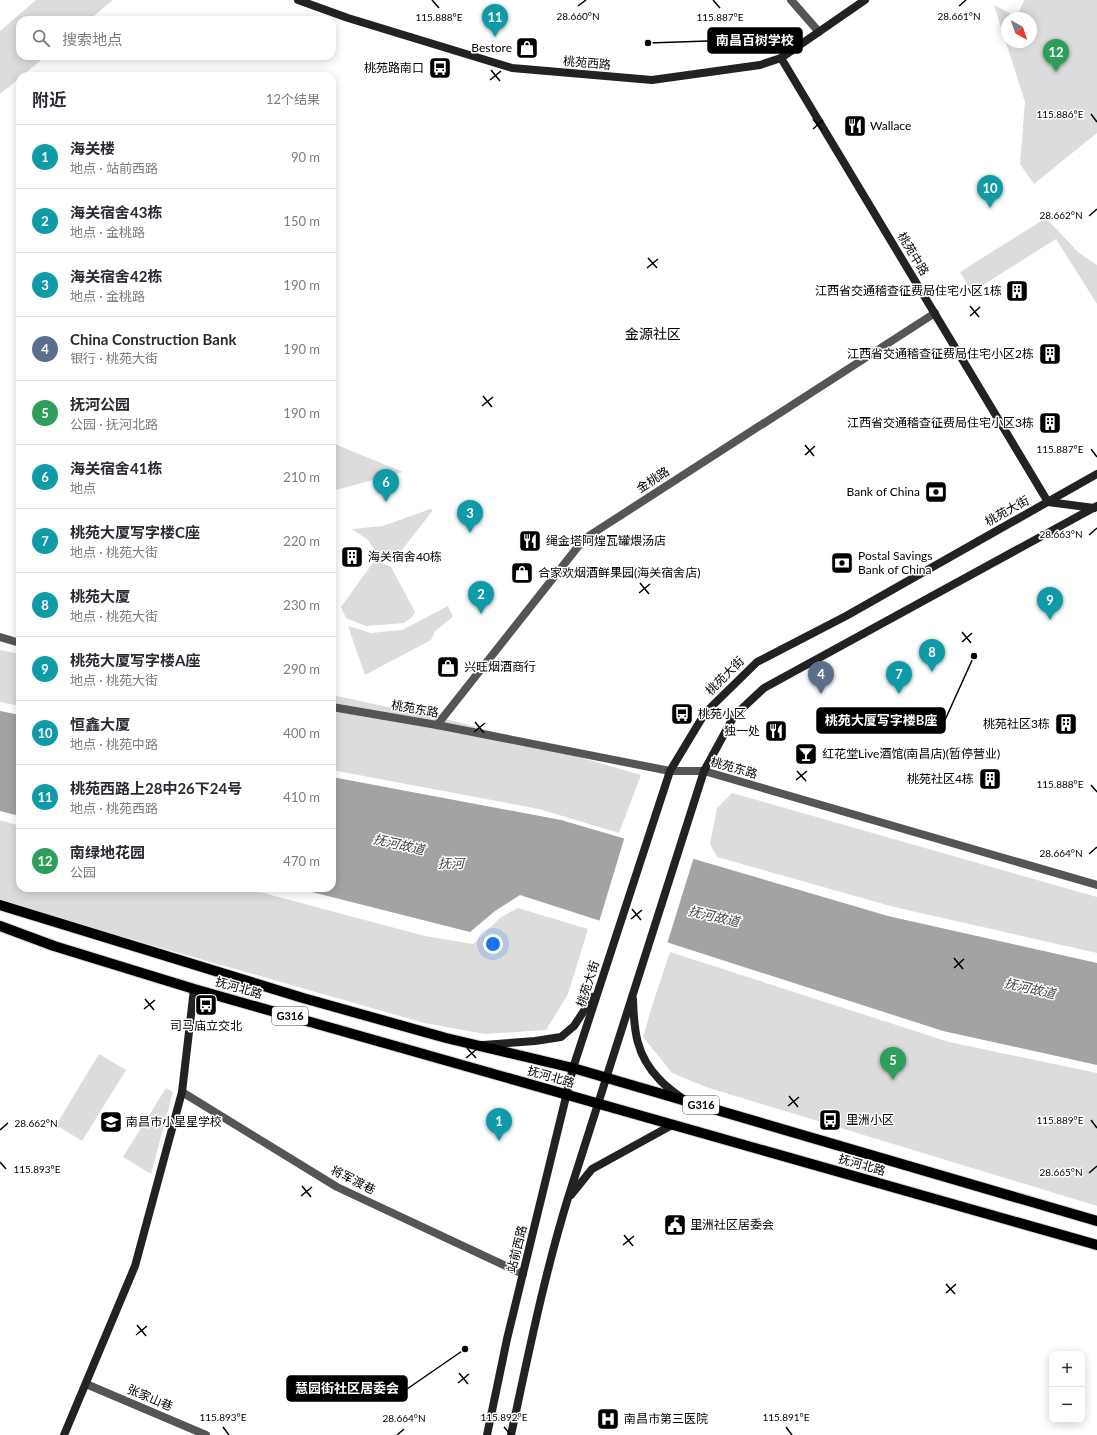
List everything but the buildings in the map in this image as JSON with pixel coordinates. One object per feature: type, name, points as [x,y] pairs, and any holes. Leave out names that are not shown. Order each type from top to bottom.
[{"type":"main road","name":"桃苑西路","points":[[298,0],[348,18],[512,68],[652,80],[760,65],[781,58],[865,0]]},
{"type":"main road","name":"桃苑中路","points":[[781,58],[1048,502]]},
{"type":"main road","name":"桃苑大街","points":[[573,1068],[670,771],[705,713],[757,662],[846,616],[1097,474]]},
{"type":"main road","points":[[1048,502],[1096,508]]},
{"type":"main road","points":[[511,1435],[557,1233],[597,1104],[704,771],[734,716],[764,688],[1096,508]]},
{"type":"main road","name":"抚河北路","points":[[0,905],[304,998],[475,1045],[573,1068],[1097,1221]]},
{"type":"main road","name":"抚河北路","points":[[0,926],[54,946],[194,989],[1097,1244]]},
{"type":"main road","points":[[475,1045],[535,1041],[561,1037],[574,1026],[599,988]]},
{"type":"main road","points":[[64,1435],[135,1266],[182,1092],[194,989]]},
{"type":"main road","points":[[633,992],[634,1024],[641,1054],[649,1068],[660,1081],[686,1101]]},
{"type":"main road","name":"站前西路","points":[[487,1435],[507,1339],[573,1068]]},
{"type":"main road","points":[[568,1198],[592,1169],[672,1125]]},
{"type":"street","points":[[791,0],[819,32]]},
{"type":"street","name":"金桃路","points":[[436,725],[584,539],[935,313]]},
{"type":"street","points":[[0,637],[16,642]]},
{"type":"street","name":"桃苑东路","points":[[336,708],[436,725],[670,771],[704,771],[1097,885]]},
{"type":"street","name":"将军渡巷","points":[[182,1092],[337,1187],[523,1274]]},
{"type":"street","name":"张家山巷","points":[[86,1384],[206,1435]]},
{"type":"shaded area","points":[[36,0],[113,0],[94,16],[17,16]]},
{"type":"shaded area","points":[[1024,0],[1097,0],[1097,133],[1034,184],[1020,164],[1025,102],[1008,48],[1037,48],[1037,12],[1019,12]]},
{"type":"shaded area","points":[[994,5],[1007,12],[1001,12],[1001,27]]},
{"type":"shaded area","points":[[16,17],[16,60],[41,60],[27,72],[16,72],[16,81],[0,94],[0,31]]},
{"type":"shaded area","points":[[1046,218],[1078,252],[1097,265],[1097,304],[1056,239],[972,292],[960,272]]},
{"type":"shaded area","points":[[336,445],[403,472],[336,490]]},
{"type":"shaded area","points":[[430,509],[433,510],[395,559],[387,557],[373,548],[368,540],[352,529],[383,526]]},
{"type":"shaded area","points":[[375,560],[391,567],[415,612],[412,617],[404,623],[366,626],[346,618],[341,607]]},
{"type":"shaded area","points":[[448,606],[453,617],[435,631],[431,640],[365,675],[348,626],[371,633],[402,630]]},
{"type":"shaded area","points":[[0,650],[16,653],[16,705],[0,702]]},
{"type":"shaded area","points":[[336,696],[458,722],[641,775],[619,833],[539,809],[336,771]]},
{"type":"shaded area","points":[[732,793],[1097,897],[1097,953],[894,907],[717,857],[710,844],[717,808]]},
{"type":"shaded area","points":[[0,820],[16,825],[16,892],[260,892],[425,936],[473,944],[501,917],[518,908],[588,929],[568,994],[546,1030],[485,1034],[424,1023],[43,914],[0,899]]},
{"type":"shaded area","points":[[670,952],[949,1042],[1097,1073],[1097,1206],[706,1087],[672,1073],[643,1037]]},
{"type":"shaded area","points":[[99,1054],[126,1070],[82,1141],[56,1125]]},
{"type":"shaded area","points":[[166,1088],[173,1092],[151,1174],[123,1157]]},
{"type":"water","points":[[0,711],[16,714],[16,815],[0,811]]},
{"type":"water","name":"抚河","points":[[336,778],[561,820],[888,916],[1097,963],[1097,1065],[943,1031],[520,895],[495,911],[470,932],[312,892],[336,892]]},
{"type":"pier","points":[[625,836],[694,857],[667,944],[599,922]]},
{"type":"place","name":"桃苑西路上28中26下24号","points":[[495,37]]},
{"type":"place","name":"南昌百树学校","points":[[648,43]]},
{"type":"place","name":"Bestore","points":[[527,48]]},
{"type":"place","name":"桃苑路南口","points":[[440,68]]},
{"type":"place","name":"南绿地花园","points":[[1056,72]]},
{"type":"place","name":"Wallace","points":[[855,126]]},
{"type":"place","name":"恒鑫大厦","points":[[990,208]]},
{"type":"place","name":"江西省交通稽查征费局住宅小区1栋","points":[[1017,291]]},
{"type":"place","name":"江西省交通稽查征费局住宅小区2栋","points":[[1050,354]]},
{"type":"place","name":"江西省交通稽查征费局住宅小区3栋","points":[[1050,423]]},
{"type":"place","name":"Bank of China","points":[[936,492]]},
{"type":"place","name":"海关宿舍41栋","points":[[386,502]]},
{"type":"place","name":"海关宿舍42栋","points":[[470,533]]},
{"type":"place","name":"绳金塔阿煌瓦罐煨汤店","points":[[530,541]]},
{"type":"place","name":"海关宿舍40栋","points":[[352,557]]},
{"type":"place","name":"Postal Savings Bank of China","points":[[842,563]]},
{"type":"place","name":"合家欢烟酒鲜果园(海关宿舍店)","points":[[522,573]]},
{"type":"place","name":"海关宿舍43栋","points":[[481,614]]},
{"type":"place","name":"桃苑大厦写字楼A座","points":[[1050,620]]},
{"type":"place","name":"桃苑大厦写字楼B座","points":[[974,656]]},
{"type":"place","name":"兴旺烟酒商行","points":[[448,667]]},
{"type":"place","name":"桃苑大厦","points":[[932,672]]},
{"type":"place","name":"China Construction Bank","points":[[821,694]]},
{"type":"place","name":"桃苑大厦写字楼C座","points":[[899,694]]},
{"type":"place","name":"桃苑小区","points":[[682,714]]},
{"type":"place","name":"桃苑社区3栋","points":[[1066,724]]},
{"type":"place","name":"独一处","points":[[776,731]]},
{"type":"place","name":"红花堂Live酒馆(南昌店)(暂停营业)","points":[[806,754]]},
{"type":"place","name":"桃苑社区4栋","points":[[990,779]]},
{"type":"place","name":"司马庙立交北","points":[[206,1005]]},
{"type":"place","name":"抚河公园","points":[[893,1080]]},
{"type":"place","name":"里洲小区","points":[[830,1120]]},
{"type":"place","name":"南昌市小星星学校","points":[[111,1122]]},
{"type":"place","name":"海关楼","points":[[499,1141]]},
{"type":"place","name":"里洲社区居委会","points":[[675,1225]]},
{"type":"place","name":"慧园街社区居委会","points":[[465,1349]]},
{"type":"place","name":"南昌市第三医院","points":[[608,1419]]},
{"type":"district","name":"金源社区","points":[[653,334]]},
{"type":"water label","name":"抚河故道","points":[[399,844]]},
{"type":"water label","name":"抚河故道","points":[[714,916]]},
{"type":"water label","name":"抚河故道","points":[[1030,988]]}]
